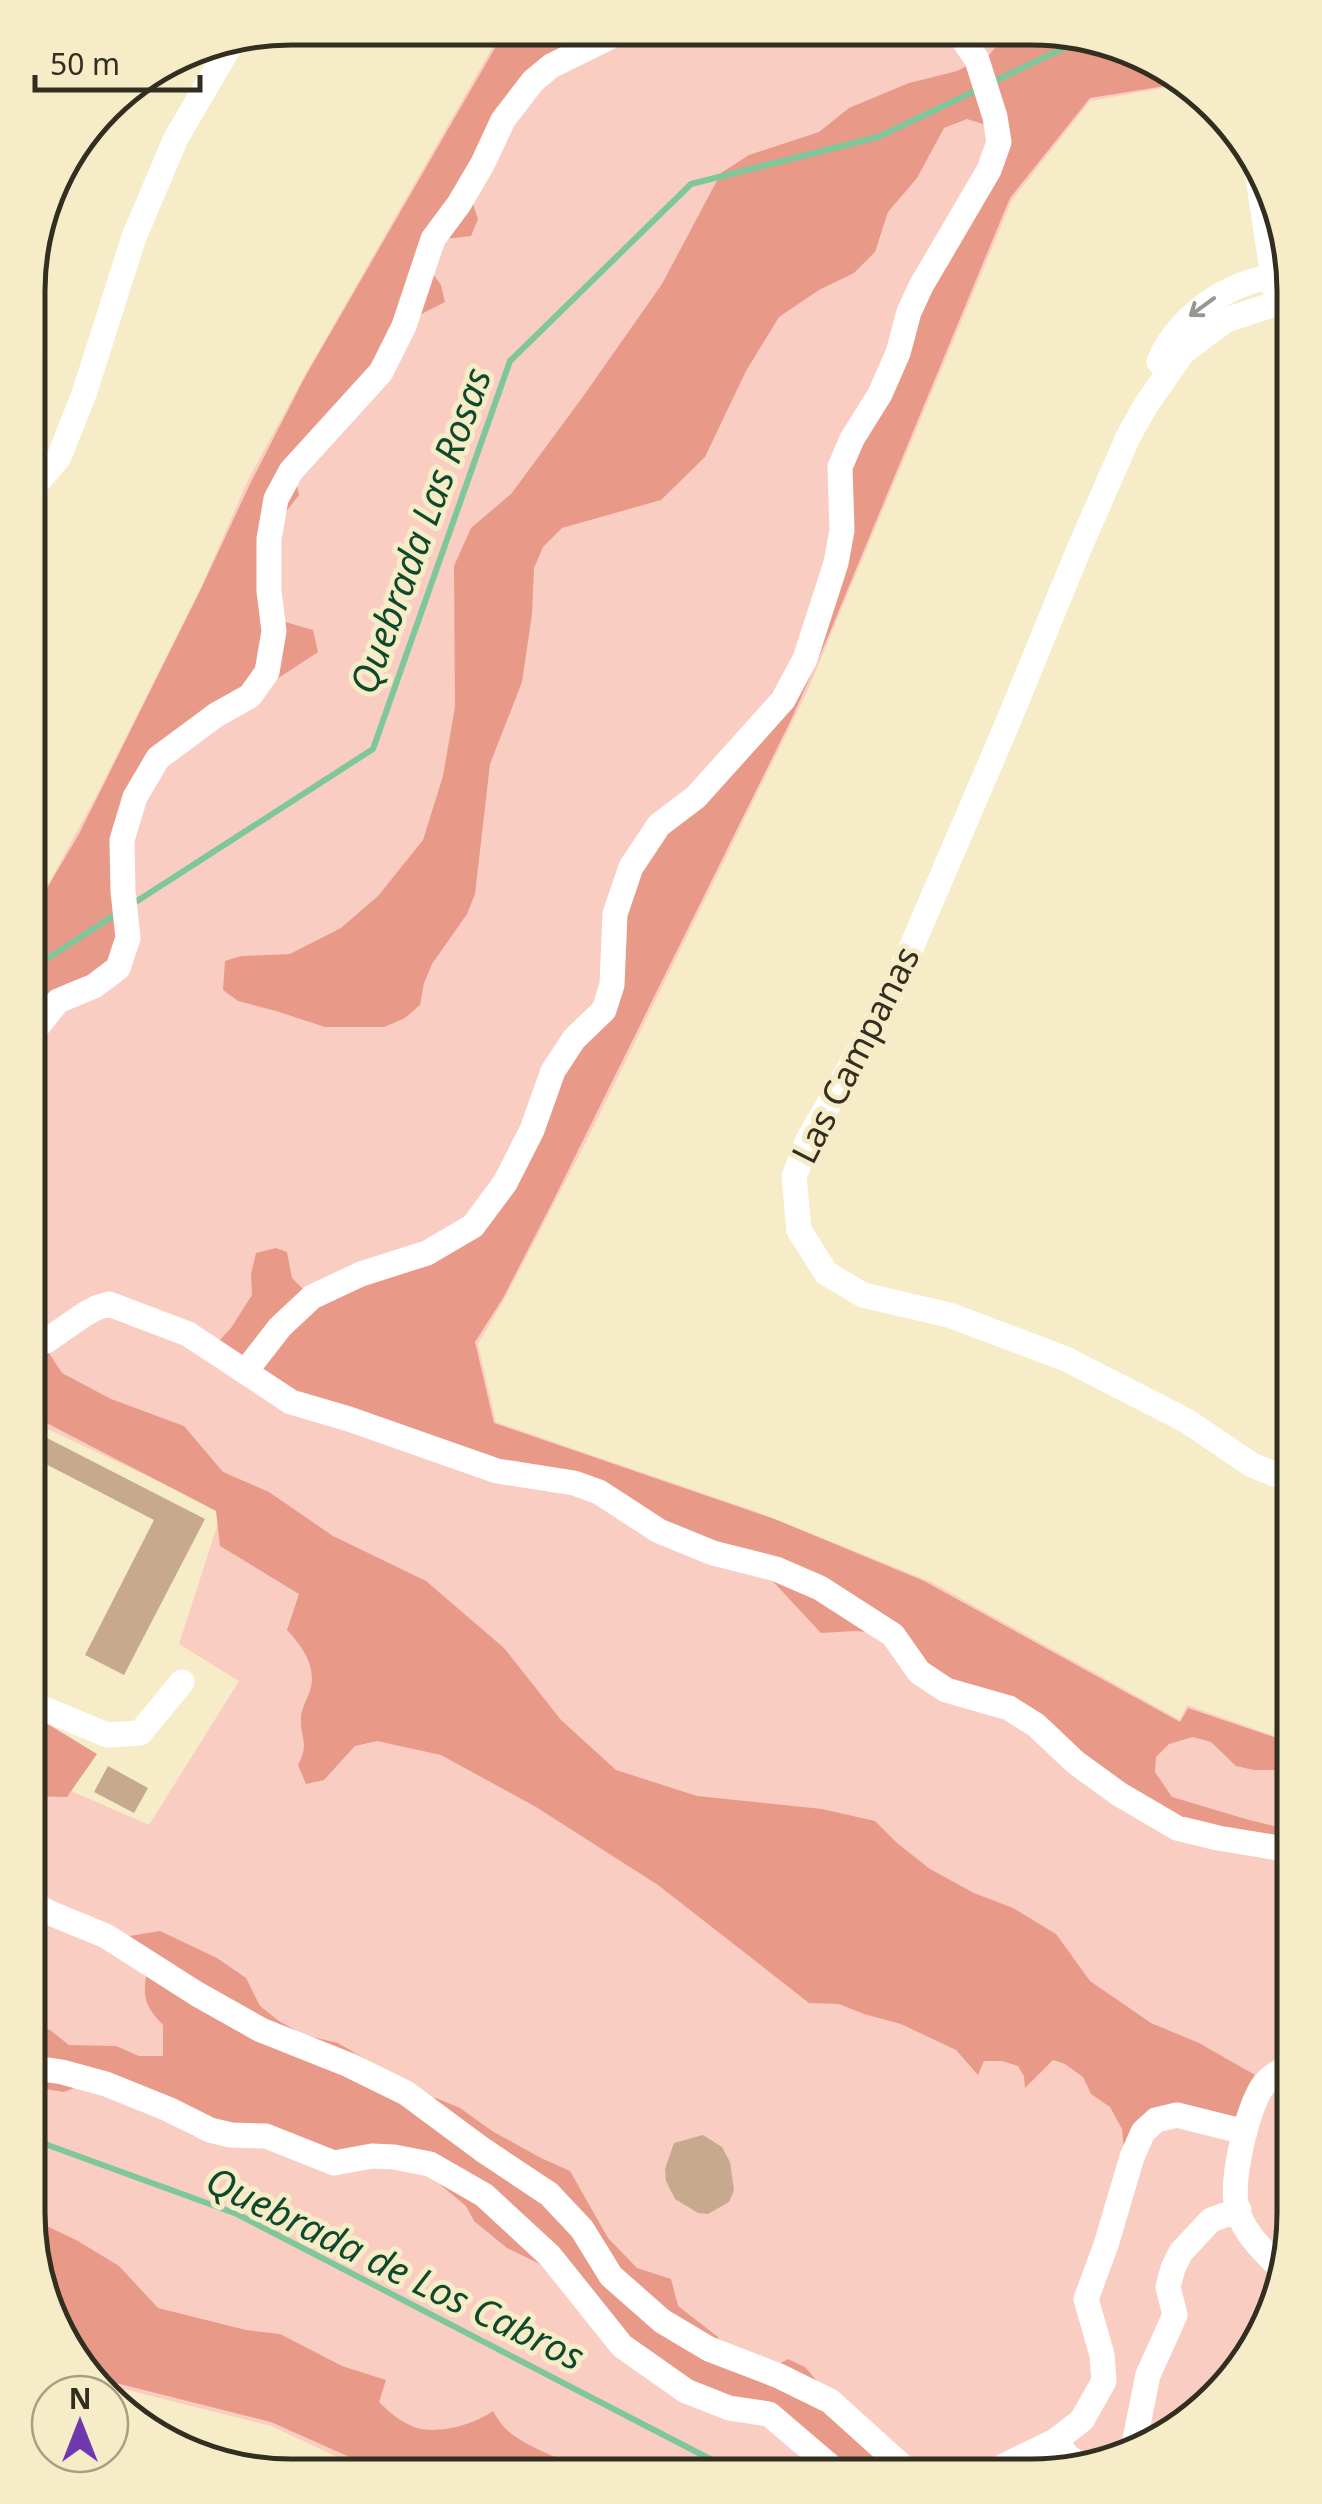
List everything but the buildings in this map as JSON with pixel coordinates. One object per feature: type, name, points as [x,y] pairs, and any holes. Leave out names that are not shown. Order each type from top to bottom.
[{"type":"street","points":[[45,1017],[58,1001],[94,986],[118,968],[128,938],[122,840],[135,797],[158,758],[216,715],[250,696],[267,672],[274,631],[269,538],[276,499],[291,471],[382,372],[404,326],[433,238],[484,163],[504,120],[533,80],[551,66],[594,45]]},
{"type":"street","points":[[245,1372],[280,1327],[312,1298],[362,1274],[427,1253],[473,1226],[505,1183],[532,1130],[554,1071],[574,1040],[604,1010],[612,985],[615,914],[631,867],[659,826],[696,797],[783,700],[805,659],[836,564],[842,530],[840,466],[898,354],[909,312],[921,286],[988,170],[999,142],[976,60],[966,45]]},
{"type":"street","points":[[45,474],[59,457],[84,394],[134,237],[176,138],[225,55]]},
{"type":"street","name":"Las Campanas","points":[[1146,405],[1161,356],[1186,319],[1218,296],[1276,277]]},
{"type":"street","name":"Las Campanas","points":[[1276,1475],[1252,1465],[1187,1421],[1066,1359],[949,1315],[863,1295],[826,1273],[799,1230],[794,1177],[808,1140],[890,997],[1079,549],[1146,405],[1183,352],[1226,320],[1277,306]]},
{"type":"street","points":[[45,1340],[84,1314],[110,1304],[188,1334],[292,1402],[497,1471],[574,1483],[599,1492],[658,1531],[713,1553],[776,1569],[820,1588],[893,1635],[920,1672],[946,1690],[1010,1708],[1119,1794],[1177,1828],[1276,1848]]},
{"type":"street","name":"Las Campanas","points":[[1252,1465],[1276,1469]]},
{"type":"street","points":[[45,1709],[107,1735],[140,1733],[182,1682]]},
{"type":"street","points":[[45,1910],[106,1936],[261,2030],[350,2065],[406,2093],[549,2194],[582,2229],[611,2276],[662,2321],[709,2349],[830,2401],[894,2459]]},
{"type":"street","points":[[45,2070],[106,2084],[210,2130],[266,2136],[334,2163],[372,2156],[430,2164],[484,2194],[550,2256],[622,2346],[686,2391],[729,2408],[769,2414],[822,2459]]},
{"type":"street","points":[[1272,2260],[1252,2240],[1236,2206],[1244,2132],[1263,2086],[1276,2075]]},
{"type":"street","points":[[1018,2459],[1055,2441],[1082,2420],[1104,2381],[1102,2355],[1086,2299],[1143,2132],[1156,2120],[1177,2115],[1244,2132]]},
{"type":"street","points":[[1137,2435],[1148,2375],[1175,2315],[1168,2287],[1173,2268],[1181,2252],[1211,2220],[1239,2210]]},
{"type":"street","points":[[1055,2441],[1067,2456]]},
{"type":"shaded area","points":[[494,45],[1047,46],[1110,58],[1167,87],[1090,101],[1012,200],[807,692],[585,1144],[478,1344],[496,1422],[760,1513],[931,1582],[1180,1720],[1187,1705],[1276,1737],[1276,2229],[1272,2261],[1258,2307],[1226,2363],[1193,2398],[1140,2434],[1079,2454],[1031,2459],[342,2459],[271,2426],[130,2391],[130,2374],[105,2374],[70,2322],[50,2261],[45,2213],[45,1779],[149,1825],[239,1681],[179,1644],[222,1511],[45,1428],[45,890],[203,583],[248,480]]},
{"type":"shaded area","points":[[497,45],[586,45],[530,78],[468,189],[478,219],[471,236],[428,241],[425,263],[441,285],[445,302],[400,325],[378,370],[293,469],[299,495],[265,539],[282,621],[313,630],[318,652],[248,693],[132,796],[115,966],[45,1020],[45,892],[79,834],[305,377]]},
{"type":"shaded area","points":[[997,45],[1079,50],[1140,70],[1165,86],[1090,98],[1010,198],[791,720],[553,1201],[503,1298],[475,1342],[494,1423],[777,1520],[924,1581],[1180,1722],[1188,1708],[1276,1738],[1276,1770],[1236,1766],[1211,1742],[1193,1737],[1169,1744],[1156,1757],[1155,1772],[1172,1797],[1276,1827],[1276,1844],[1177,1826],[1037,1724],[946,1689],[894,1634],[821,1633],[753,1560],[292,1401],[216,1344],[252,1295],[256,1253],[276,1248],[287,1252],[292,1278],[315,1301],[476,1229],[557,1073],[608,1012],[635,869],[809,661],[844,468],[913,314],[1002,151],[983,124],[967,119],[944,128],[917,178],[888,212],[875,252],[854,273],[819,290],[779,317],[746,371],[705,457],[661,500],[562,528],[543,547],[534,568],[522,682],[490,764],[475,894],[467,914],[432,964],[420,1005],[405,1018],[384,1027],[325,1027],[238,1001],[223,990],[225,961],[241,956],[290,954],[341,928],[378,896],[423,840],[443,776],[455,707],[454,566],[471,528],[511,494],[582,398],[662,284],[721,173],[749,155],[819,132],[849,108],[909,83],[957,71],[990,54]]},
{"type":"shaded area","points":[[45,1347],[62,1373],[111,1399],[184,1426],[223,1472],[269,1492],[333,1536],[426,1581],[504,1648],[561,1720],[616,1770],[697,1796],[822,1809],[875,1821],[930,1869],[974,1893],[1013,1908],[1056,1934],[1090,1981],[1151,2023],[1199,2043],[1255,2075],[1242,2123],[1175,2107],[1124,2151],[1122,2129],[1110,2107],[1091,2094],[1083,2077],[1065,2064],[1053,2060],[1025,2088],[1018,2066],[984,2061],[978,2075],[956,2050],[901,2024],[839,2004],[809,2003],[658,1885],[536,1807],[441,1755],[377,1741],[355,1746],[324,1780],[306,1784],[298,1765],[304,1746],[301,1714],[312,1679],[302,1649],[287,1630],[299,1594],[220,1546],[216,1511],[45,1422]]},
{"type":"shaded area","points":[[45,1722],[97,1754],[67,1797],[45,1796]]},
{"type":"shaded area","points":[[160,1931],[217,1958],[246,1978],[260,2006],[279,2021],[304,2035],[338,2043],[365,2059],[405,2096],[436,2098],[460,2108],[492,2131],[570,2171],[608,2238],[637,2268],[671,2279],[678,2306],[718,2337],[724,2361],[761,2374],[788,2359],[805,2367],[888,2459],[811,2459],[797,2454],[740,2402],[655,2364],[575,2281],[507,2248],[474,2221],[466,2206],[402,2153],[336,2157],[230,2128],[193,2136],[158,2116],[82,2085],[64,2092],[45,2089],[45,2028],[69,2045],[116,2046],[139,2056],[163,2056],[163,2025],[145,1995],[147,1972],[117,1938]]},
{"type":"shaded area","points":[[46,2226],[119,2266],[158,2308],[246,2330],[280,2334],[342,2366],[386,2380],[379,2402],[409,2425],[430,2430],[449,2428],[493,2411],[518,2438],[561,2459],[354,2459],[271,2422],[130,2387],[130,2374],[105,2374],[70,2322],[50,2261]]},
{"type":"waterway","name":"Quebrada Las Rosas","points":[[991,83],[1064,48]]},
{"type":"waterway","name":"Quebrada Las Rosas","points":[[131,905],[373,749],[510,361],[691,184],[878,137],[979,89]]},
{"type":"waterway","name":"Quebrada Las Rosas","points":[[45,960],[116,914]]},
{"type":"waterway","name":"Quebrada de Los Cabros","points":[[45,2144],[237,2214],[710,2459]]}]
